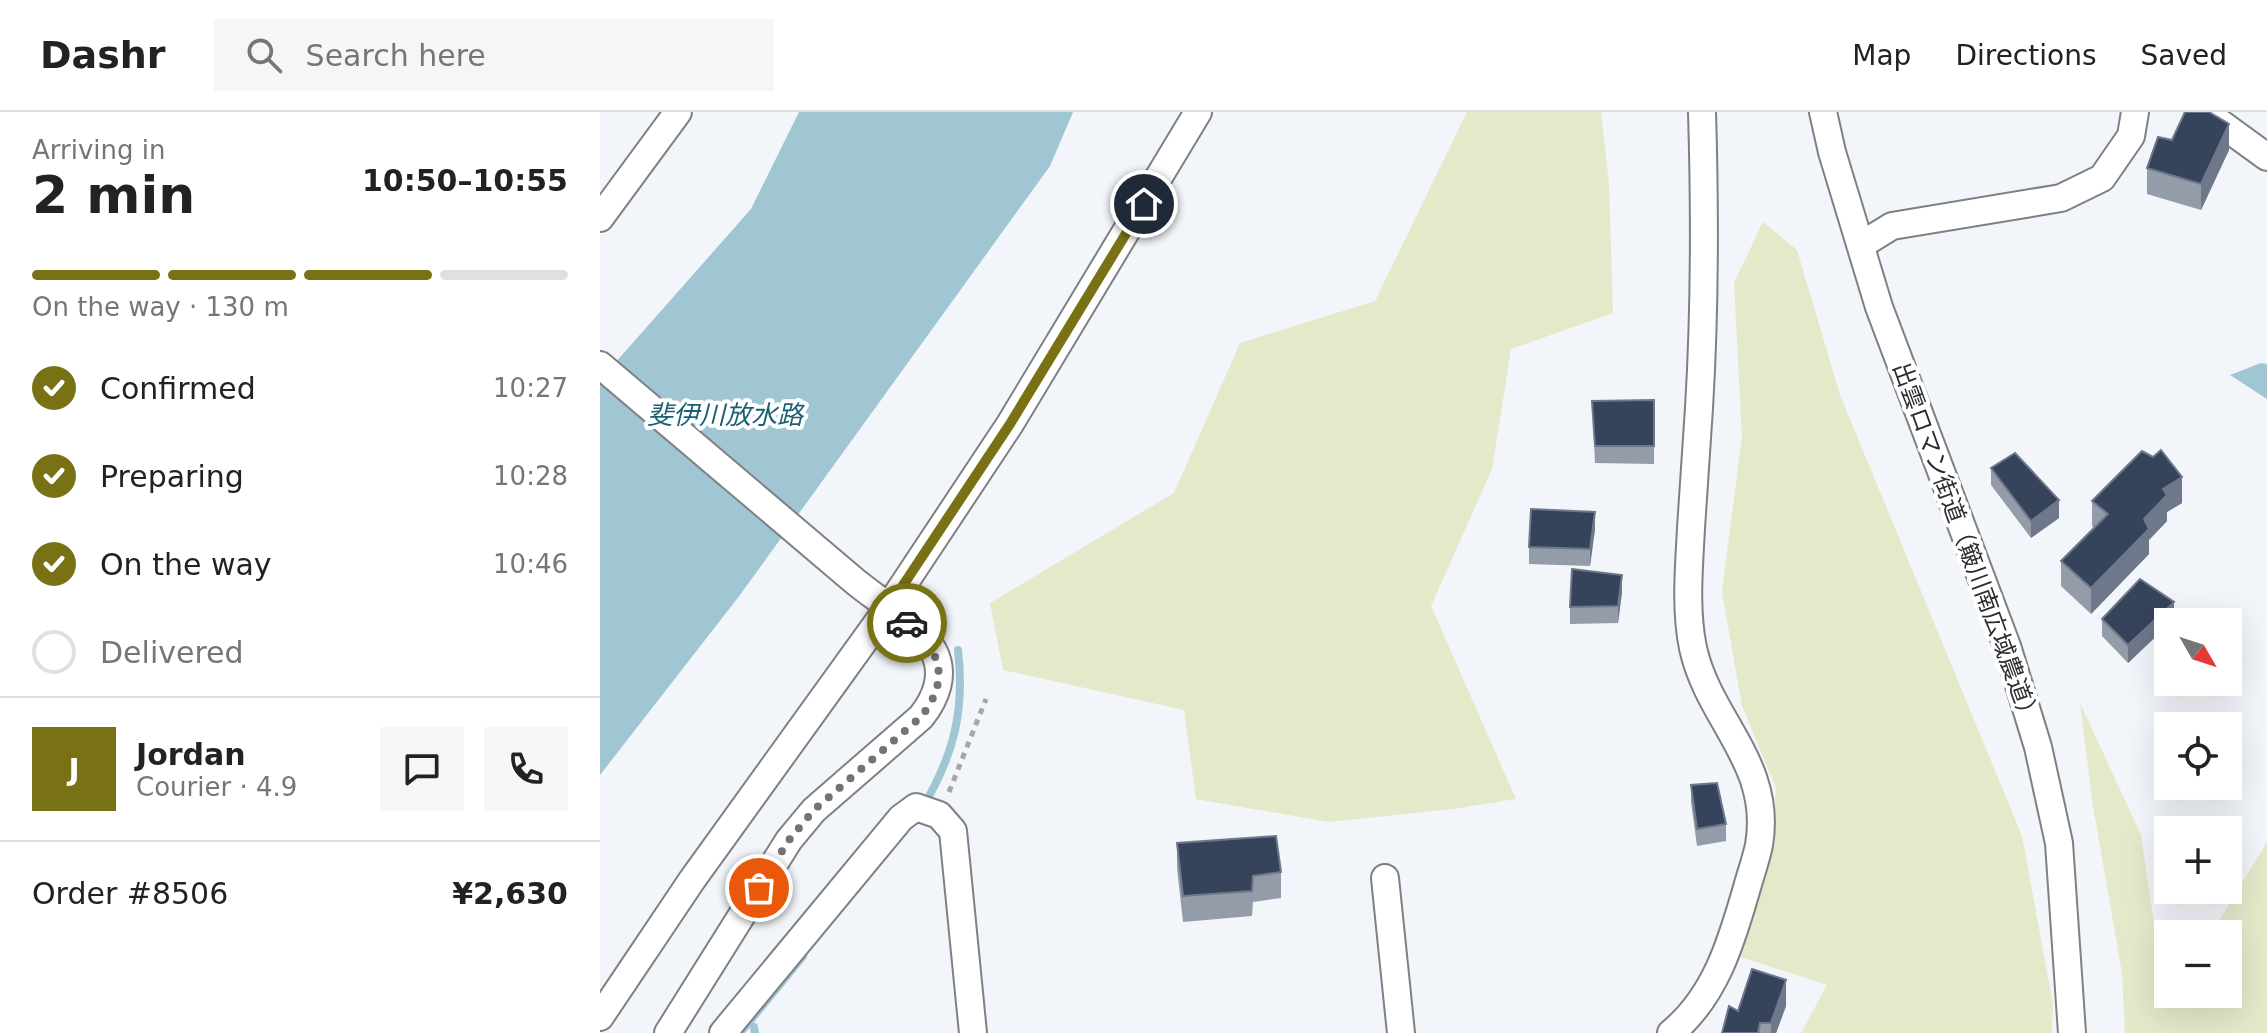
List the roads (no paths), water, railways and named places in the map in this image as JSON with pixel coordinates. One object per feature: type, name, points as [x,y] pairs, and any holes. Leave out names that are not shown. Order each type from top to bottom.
[{"type":"street","points":[[600,218],[678,112]]},
{"type":"street","points":[[600,1017],[692,880],[888,608],[1010,424],[1198,112]]},
{"type":"street","points":[[1671,1033],[1704,997],[1720,969],[1733,936],[1759,844],[1760,819],[1759,795],[1751,766],[1710,694],[1696,661],[1688,625],[1688,575],[1701,373],[1705,209],[1702,112]]},
{"type":"street","name":"出雲ロマン街道（簸川南広域農道）","points":[[1823,112],[1879,307],[2007,646],[2038,747],[2059,843],[2072,1033]]},
{"type":"street","points":[[1861,245],[1892,226],[2061,198],[2102,178],[2131,136],[2135,112]]},
{"type":"street","points":[[2205,112],[2267,157]]},
{"type":"street","points":[[600,365],[924,637],[939,669],[938,687],[932,703],[921,717],[814,810],[789,840],[668,1033]]},
{"type":"street","points":[[723,1033],[901,818],[929,811],[953,831],[973,1033]]},
{"type":"street","points":[[1385,878],[1401,1033]]},
{"type":"water","name":"斐伊川放水路","points":[[799,112],[1073,112],[1050,166],[740,595],[600,775],[600,380],[751,209]]},
{"type":"water","points":[[2261,363],[2267,364],[2267,399],[2230,375]]},
{"type":"waterway","points":[[924,805],[943,768],[955,731],[960,692],[958,650]]},
{"type":"waterway","points":[[740,1033],[803,956]]},
{"type":"waterway","points":[[754,1027],[755,1033]]}]
